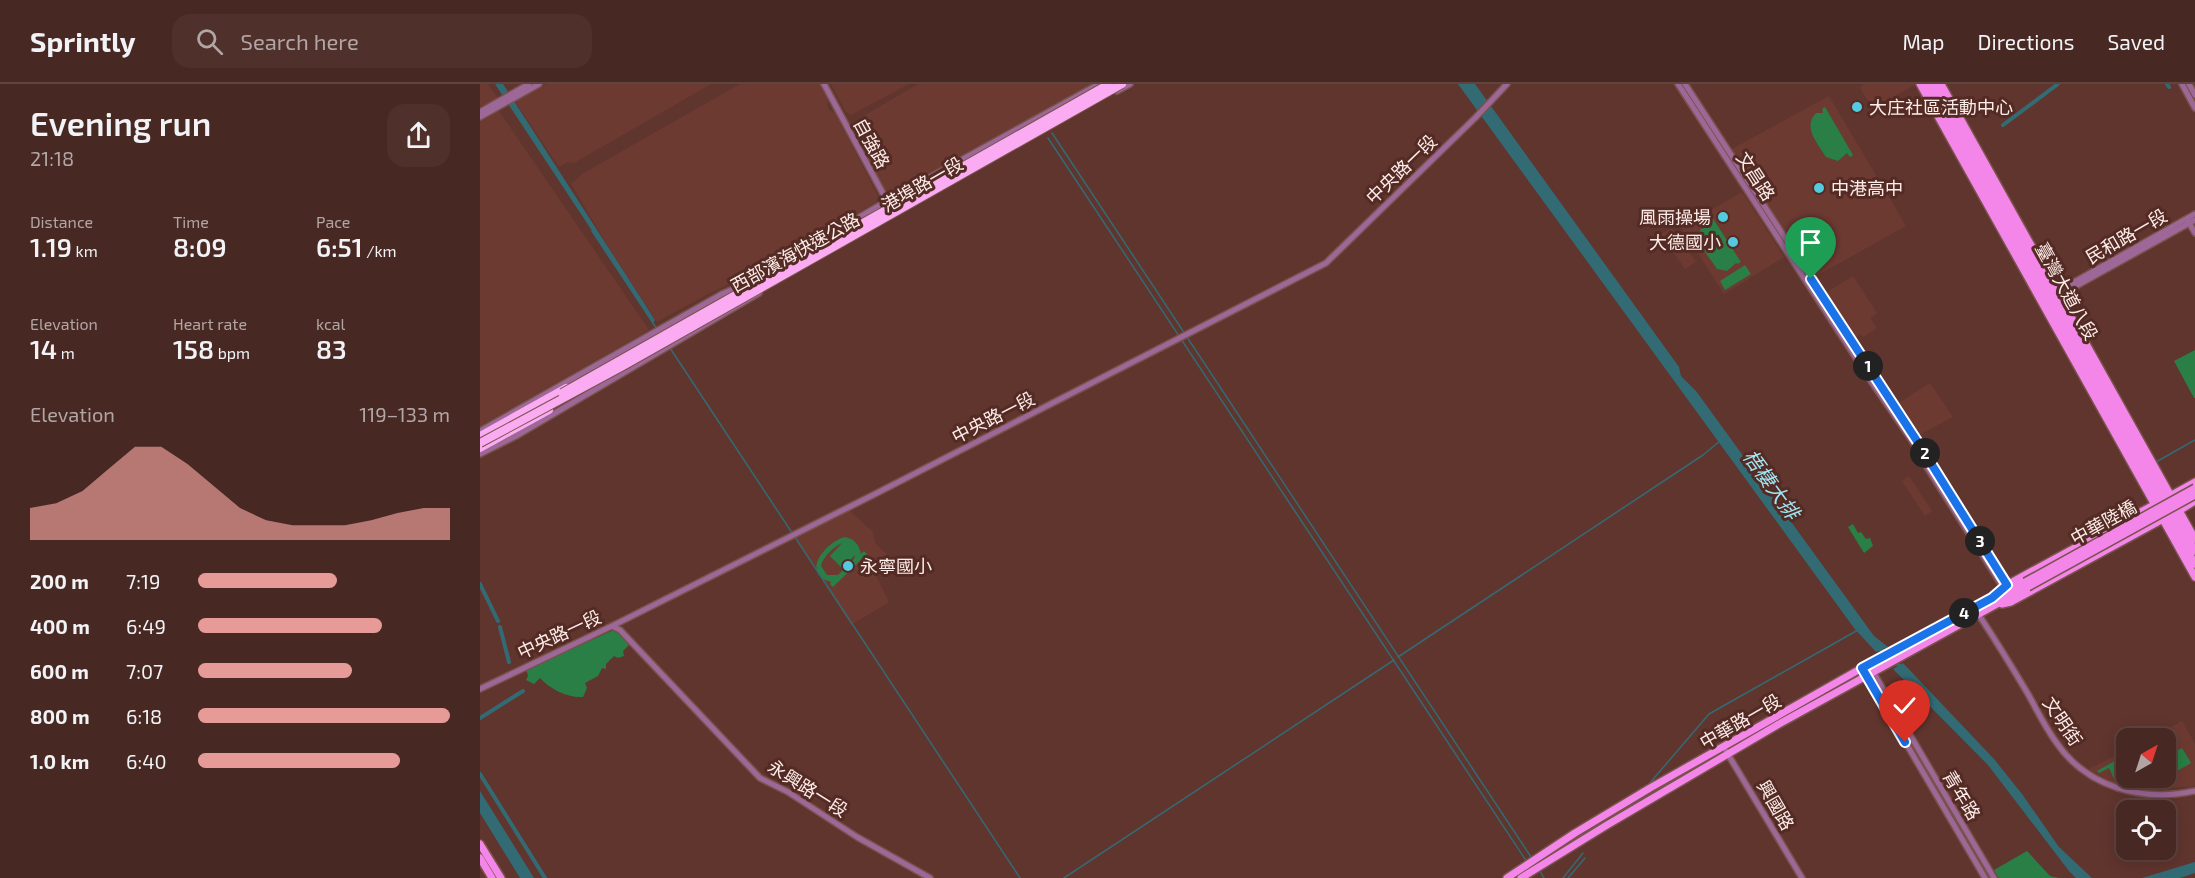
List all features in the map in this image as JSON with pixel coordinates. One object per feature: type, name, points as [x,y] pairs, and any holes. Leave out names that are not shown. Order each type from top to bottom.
[{"type":"highway","name":"西部濱海快速公路","points":[[480,440],[1109,84]]},
{"type":"highway","name":"西部濱海快速公路","points":[[480,440],[623,366],[1122,84]]},
{"type":"highway","points":[[480,448],[606,378],[623,366]]},
{"type":"main road","name":"臺灣大道八段","points":[[1920,84],[2050,298]]},
{"type":"main road","name":"臺灣大道八段","points":[[1928,84],[2163,500],[2195,564]]},
{"type":"main road","name":"臺灣大道八段","points":[[1934,84],[2171,515],[2195,551]]},
{"type":"main road","name":"臺灣大道八段","points":[[1941,84],[2050,298]]},
{"type":"main road","name":"中華路一段","points":[[1992,598],[2005,586],[2195,482]]},
{"type":"main road","name":"中華陸橋","points":[[2026,584],[2195,489]]},
{"type":"main road","name":"中華陸橋","points":[[2026,584],[2195,495]]},
{"type":"main road","name":"中華路一段","points":[[1997,605],[2011,602],[2195,501]]},
{"type":"main road","name":"臺灣大道八段","points":[[2171,515],[2195,539]]},
{"type":"main road","name":"臺灣大道八段","points":[[2171,515],[2195,577]]},
{"type":"main road","name":"中華路一段","points":[[1882,662],[1892,651],[1992,598],[2026,584]]},
{"type":"main road","name":"中華路一段","points":[[1521,878],[1726,751],[1867,670],[1882,662],[1898,658],[1997,605],[2026,584]]},
{"type":"main road","name":"中華路一段","points":[[1507,878],[1575,833],[1650,788],[1726,751]]},
{"type":"main road","points":[[480,844],[501,878]]},
{"type":"main road","points":[[480,858],[492,878]]},
{"type":"street","points":[[480,112],[512,96],[529,84]]},
{"type":"street","points":[[512,96],[539,84]]},
{"type":"street","name":"自強路","points":[[824,84],[895,216]]},
{"type":"street","name":"港埠路一段","points":[[480,431],[1099,84]]},
{"type":"street","name":"港埠路一段","points":[[480,454],[516,436],[754,296],[1130,84]]},
{"type":"street","name":"中央路一段","points":[[480,689],[612,626],[916,474],[1326,263],[1507,84]]},
{"type":"street","name":"文昌路","points":[[1678,84],[2005,586]]},
{"type":"street","name":"文昌路","points":[[1685,84],[1917,441],[2005,586]]},
{"type":"street","points":[[2182,84],[2195,108]]},
{"type":"street","points":[[2189,84],[2195,95]]},
{"type":"street","points":[[480,117],[505,100]]},
{"type":"street","name":"民和路一段","points":[[2050,298],[2190,221],[2195,214]]},
{"type":"street","points":[[2190,221],[2195,233]]},
{"type":"street","points":[[719,309],[747,283]]},
{"type":"street","points":[[480,440],[719,309],[754,296]]},
{"type":"street","name":"文明街","points":[[1979,615],[2056,742],[2073,761],[2095,778],[2127,792],[2179,794],[2195,791]]},
{"type":"street","name":"永興路一段","points":[[612,626],[620,630],[760,778],[788,792],[857,837],[930,878]]},
{"type":"street","name":"青年路","points":[[1867,670],[1943,810],[1985,878]]},
{"type":"street","name":"青年路","points":[[1867,670],[1994,878]]},
{"type":"street","name":"興國路","points":[[1726,751],[1802,878]]},
{"type":"shaded area","points":[[480,84],[488,84],[498,98],[480,107]]},
{"type":"shaded area","points":[[547,84],[711,84],[574,163],[568,162],[559,167],[515,101]]},
{"type":"shaded area","points":[[740,84],[820,84],[828,98],[829,110],[835,113],[878,196],[876,202],[761,269],[657,322],[571,184],[582,174]]},
{"type":"shaded area","points":[[831,84],[909,84],[851,115],[846,112]]},
{"type":"shaded area","points":[[918,84],[1091,84],[894,193],[885,190],[852,131],[852,125],[855,121]]},
{"type":"shaded area","points":[[1863,84],[1915,85],[1893,97],[1889,102],[1873,109],[1860,88]]},
{"type":"shaded area","name":"中港高中","points":[[1829,96],[1906,226],[1811,279],[1732,149]]},
{"type":"shaded area","points":[[499,111],[649,330],[480,426],[480,122]]},
{"type":"shaded area","name":"大德國小","points":[[1742,192],[1784,257],[1724,294],[1681,227]]},
{"type":"shaded area","points":[[1672,228],[1696,262],[1685,269],[1661,234]]},
{"type":"shaded area","points":[[1853,276],[1877,313],[1870,318],[1877,328],[1863,337],[1861,334],[1855,338],[1827,292]]},
{"type":"shaded area","points":[[1930,383],[1953,417],[1917,436],[1897,404]]},
{"type":"shaded area","points":[[1909,476],[1932,511],[1925,516],[1902,481]]},
{"type":"shaded area","name":"永寧國小","points":[[849,510],[873,532],[875,543],[892,559],[875,573],[889,602],[851,625],[795,538]]},
{"type":"shaded area","points":[[2182,721],[2195,744],[2195,786],[2176,787],[2176,728],[2169,728]]},
{"type":"shaded area","points":[[2116,756],[2116,784],[2089,769]]},
{"type":"green space","points":[[1825,107],[1853,155],[1850,157],[1847,153],[1838,161],[1826,157],[1813,135],[1812,118],[1816,113],[1823,113],[1822,109]]},
{"type":"green space","points":[[1710,214],[1741,262],[1736,263],[1727,271],[1717,269],[1699,239],[1701,229],[1711,225],[1706,216]]},
{"type":"green space","points":[[1745,265],[1751,274],[1725,290],[1720,281]]},
{"type":"green space","points":[[2195,350],[2195,398],[2194,398],[2174,361]]},
{"type":"green space","points":[[1853,524],[1858,533],[1861,532],[1866,539],[1870,538],[1873,546],[1864,553],[1848,527]]},
{"type":"green space","points":[[845,537],[851,539],[856,542],[861,554],[864,551],[867,554],[833,587],[831,582],[822,578],[817,572],[817,566],[824,551],[837,540]],"holes":[[[842,543],[830,556],[842,568],[855,555],[854,559],[838,575],[827,575],[821,566],[829,553]]]},
{"type":"green space","points":[[616,629],[629,645],[623,651],[624,656],[618,658],[614,656],[606,664],[606,669],[602,668],[598,676],[585,683],[587,688],[583,697],[559,692],[540,678],[534,684],[526,680],[528,676],[526,669]]},
{"type":"green space","points":[[2182,748],[2191,763],[2176,771],[2176,751]]},
{"type":"green space","points":[[2116,760],[2116,780],[2109,768],[2099,773],[2097,771]]},
{"type":"green space","points":[[2027,851],[2050,876],[2059,878],[1999,878],[1994,870]]},
{"type":"water","points":[[495,84],[503,84],[655,320],[653,323]]},
{"type":"water","points":[[1458,84],[1475,84],[1679,367],[1681,376],[1696,391],[1874,636],[1888,647],[1876,652],[1854,628]]},
{"type":"water","points":[[1903,663],[1994,759],[2059,847],[2092,878],[2076,878],[2069,871],[1988,765],[1893,669]]},
{"type":"water","points":[[480,791],[534,878],[520,878],[480,813]]},
{"type":"water","points":[[2195,862],[2195,873],[2180,878],[2142,878]]},
{"type":"waterway","points":[[2003,125],[2058,84]]},
{"type":"waterway","points":[[1052,133],[1531,857]]},
{"type":"waterway","points":[[1048,138],[1527,862]]},
{"type":"waterway","points":[[592,231],[657,329]]},
{"type":"waterway","points":[[670,348],[1020,878]]},
{"type":"waterway","points":[[2156,462],[2195,440]]},
{"type":"waterway","points":[[1398,657],[1703,455],[1720,441]]},
{"type":"waterway","points":[[480,584],[498,621]]},
{"type":"waterway","points":[[500,627],[509,662]]},
{"type":"waterway","points":[[1649,784],[1709,714],[1858,630]]},
{"type":"waterway","name":"梧棲大排","points":[[1878,647],[1902,668]]},
{"type":"waterway","points":[[1064,878],[1394,660]]},
{"type":"waterway","points":[[480,718],[523,691]]},
{"type":"waterway","points":[[480,774],[545,878]]},
{"type":"waterway","points":[[1563,878],[1583,853]]},
{"type":"waterway","points":[[1568,878],[1585,858]]},
{"type":"waterway","points":[[1540,871],[1544,878]]},
{"type":"place","name":"大庄社區活動中心","points":[[1857,107]]},
{"type":"place","name":"中港高中","points":[[1819,188]]},
{"type":"place","name":"風雨操場","points":[[1723,217]]},
{"type":"place","name":"大德國小","points":[[1733,242]]},
{"type":"place","name":"永寧國小","points":[[848,566]]},
{"type":"route","points":[[1811,279],[1956,501],[2007,585],[1992,598],[1862,668],[1905,742]]}]
